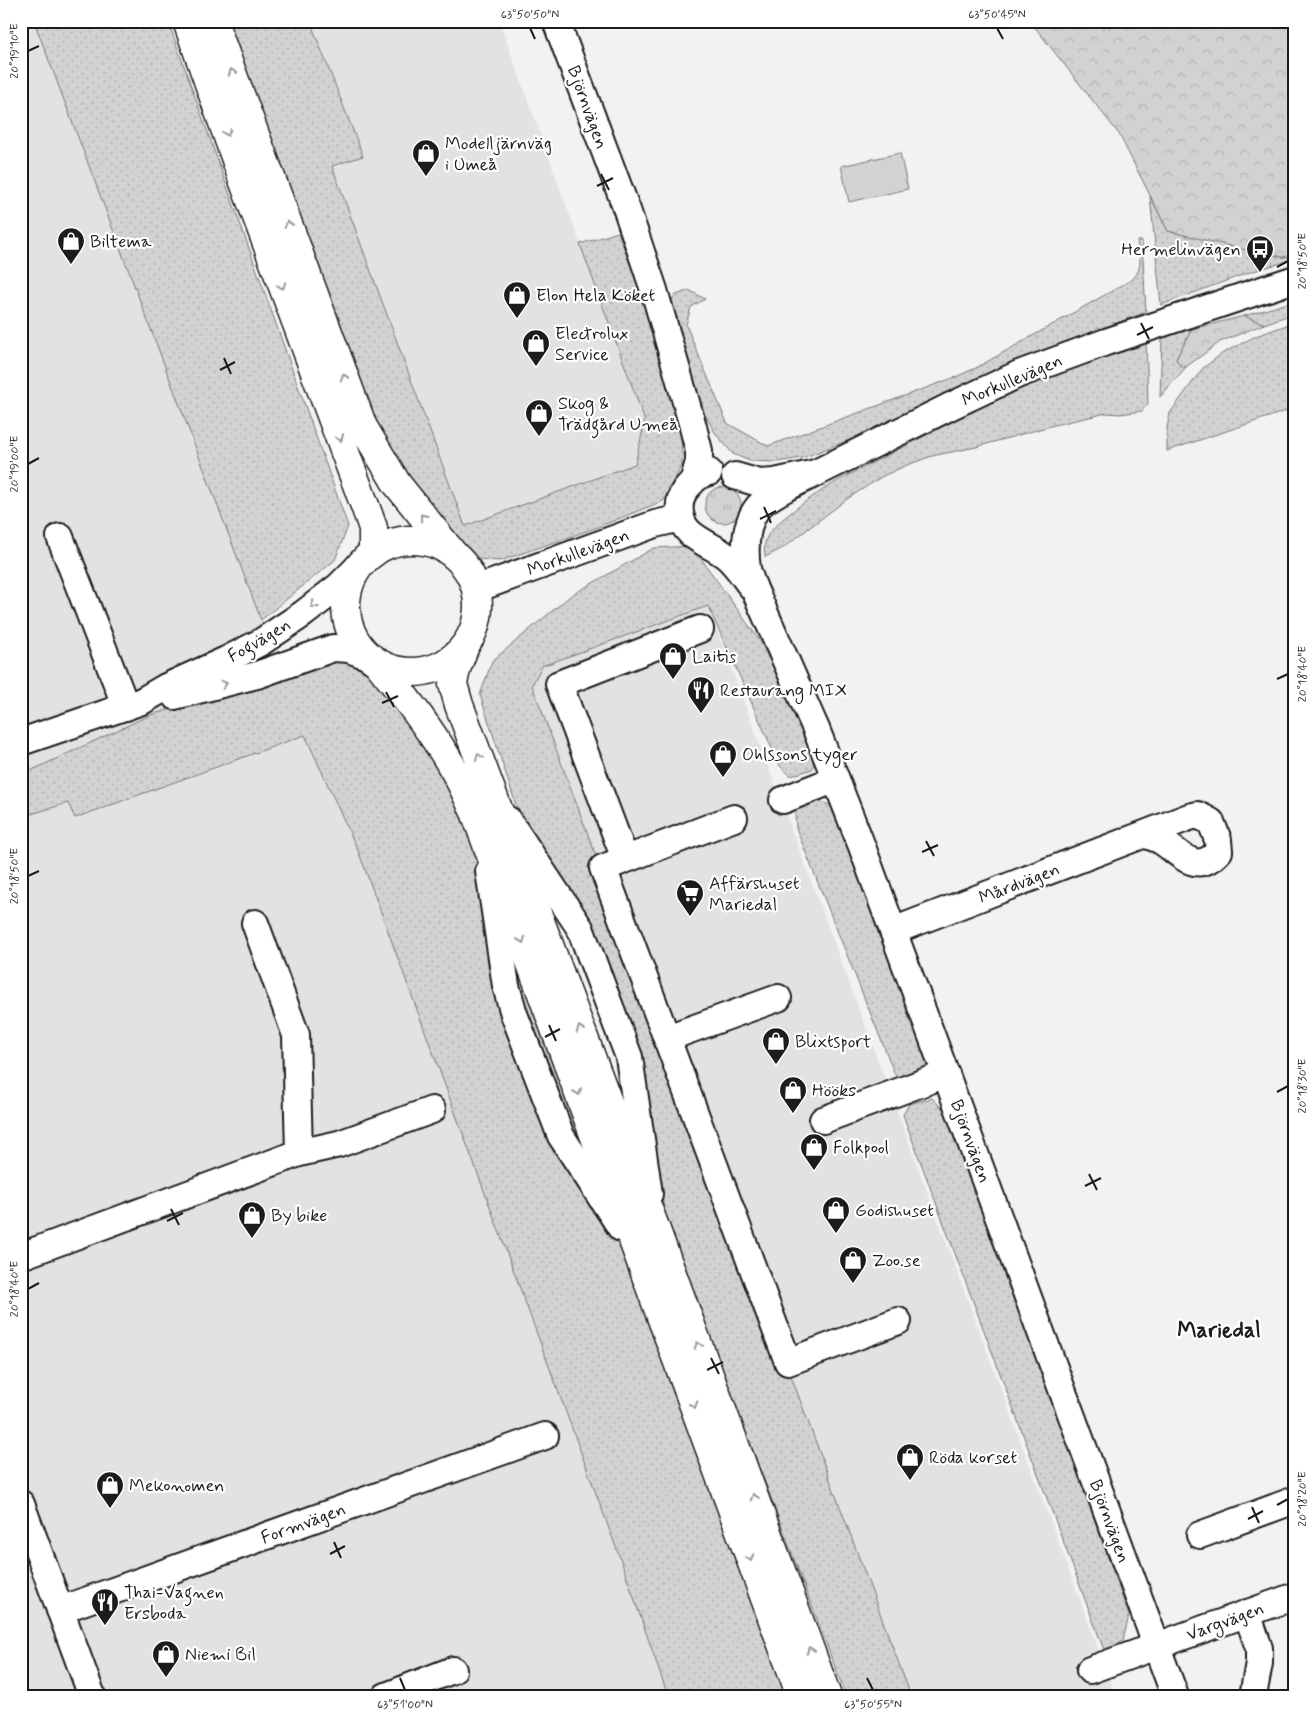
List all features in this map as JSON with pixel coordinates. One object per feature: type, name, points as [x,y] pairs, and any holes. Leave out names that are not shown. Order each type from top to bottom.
[{"type":"highway","points":[[188,21],[245,185],[373,528],[369,557]]},
{"type":"highway","points":[[213,21],[363,427],[397,484],[468,570],[476,589],[478,601],[476,626],[464,648],[456,669],[453,684],[485,807],[641,1261],[801,1696]]},
{"type":"highway","points":[[454,555],[432,543],[420,541],[395,542],[369,557],[350,583],[346,608],[351,631],[357,643],[374,660],[411,705],[455,770],[485,807],[653,1222],[827,1696]]},
{"type":"highway","points":[[374,660],[395,670],[424,672],[442,665],[464,648]]},
{"type":"street","name":"Björnvägen","points":[[556,21],[654,290],[692,422],[699,452],[698,462],[694,479],[682,494],[681,518],[687,530],[700,542],[711,545],[728,558],[755,591]]},
{"type":"street","name":"Morkullevägen","points":[[732,474],[759,482],[775,482],[816,473],[1019,374],[1106,342],[1295,279]]},
{"type":"street","name":"Björnvägen","points":[[692,422],[720,463],[745,485],[753,498],[746,556],[748,571],[755,591],[836,779],[1174,1696]]},
{"type":"street","points":[[694,479],[706,472],[732,474]]},
{"type":"street","points":[[711,545],[729,544],[740,538],[761,504],[816,473]]},
{"type":"street","name":"Morkullevägen","points":[[476,589],[655,524],[681,518]]},
{"type":"street","points":[[60,537],[134,704]]},
{"type":"street","name":"Fogvägen","points":[[134,704],[261,642],[303,614],[338,586],[369,557]]},
{"type":"street","points":[[624,859],[559,684],[700,629]]},
{"type":"street","name":"Fogvägen","points":[[21,742],[134,704],[184,695],[256,675],[333,648],[349,649],[374,660]]},
{"type":"street","points":[[783,800],[836,779]]},
{"type":"street","points":[[485,807],[580,928],[630,1057],[653,1222]]},
{"type":"street","points":[[734,818],[603,868],[788,1362],[898,1321]]},
{"type":"street","name":"Mårdvägen","points":[[893,931],[1145,834]]},
{"type":"street","points":[[255,923],[296,1035],[300,1153]]},
{"type":"street","points":[[667,1038],[778,998]]},
{"type":"street","points":[[823,1120],[946,1074]]},
{"type":"street","points":[[21,1256],[300,1153],[339,1144],[432,1110]]},
{"type":"street","name":"Formvägen","points":[[60,1610],[545,1436]]},
{"type":"street","points":[[1200,1536],[1295,1500]]},
{"type":"street","points":[[21,1504],[92,1696]]},
{"type":"street","name":"Vargvägen","points":[[1090,1670],[1295,1596]]},
{"type":"street","points":[[1247,1613],[1259,1648],[1259,1663],[1253,1696]]},
{"type":"street","points":[[386,1696],[453,1670]]},
{"type":"shaded area","points":[[21,21],[34,21],[305,735],[359,853],[624,1569],[668,1696],[21,1696]]},
{"type":"shaded area","points":[[310,21],[499,21],[645,421],[635,464],[465,526],[332,166],[363,155]]},
{"type":"shaded area","points":[[708,606],[1116,1696],[911,1696],[532,685],[542,666]]},
{"type":"green space","points":[[34,21],[168,21],[348,526],[335,560],[261,620]]},
{"type":"green space","points":[[229,21],[310,21],[363,156],[332,166],[465,526],[635,464],[645,421],[580,244],[618,232],[652,323],[681,429],[682,465],[663,501],[598,527],[500,561],[478,559],[433,514],[394,458],[357,379]]},
{"type":"green space","points":[[1030,21],[1295,21],[1295,255],[1283,257],[1168,231],[1119,134]]},
{"type":"green space","points":[[900,153],[908,189],[849,202],[841,166]]},
{"type":"green space","points":[[1150,196],[1168,231],[1283,257],[1295,255],[1295,259],[1250,272],[1161,305]]},
{"type":"green space","points":[[1137,241],[1142,241],[1146,312],[1041,351],[943,394],[865,434],[802,458],[777,462],[750,461],[733,454],[716,434],[700,406],[669,307],[674,296],[689,290],[705,299],[691,307],[686,325],[727,423],[768,446],[976,368],[1133,279],[1140,265]]},
{"type":"green space","points":[[1295,301],[1295,313],[1264,324],[1244,316]]},
{"type":"green space","points":[[1244,316],[1264,324],[1220,342],[1186,367],[1181,367],[1176,359],[1192,329]]},
{"type":"green space","points":[[1295,322],[1295,408],[1167,451],[1167,428],[1170,413],[1203,368],[1223,353],[1256,336]]},
{"type":"green space","points":[[1192,329],[1176,359],[1181,366],[1186,367],[1160,397],[1162,336]]},
{"type":"green space","points":[[1146,339],[1148,403],[1142,411],[1120,414],[1107,413],[1054,425],[976,447],[932,456],[907,465],[883,476],[847,499],[783,548],[765,557],[764,549],[767,537],[779,522],[800,505],[841,479],[995,400],[1048,376]]},
{"type":"green space","points":[[723,487],[730,488],[736,492],[740,498],[740,512],[736,518],[730,522],[723,523],[716,522],[710,518],[706,512],[705,505],[706,498],[710,492],[716,488]]},
{"type":"green space","points":[[692,546],[760,641],[817,757],[812,769],[791,776],[780,766],[708,606],[542,666],[532,685],[911,1696],[846,1696],[666,1221],[638,1054],[520,817],[480,695],[492,661],[570,596],[654,548]]},
{"type":"green space","points":[[338,657],[368,674],[425,745],[468,822],[788,1696],[668,1696],[624,1569],[359,853],[305,735],[75,818],[68,803],[21,817],[21,773],[28,772],[150,715]]},
{"type":"green space","points":[[819,801],[832,806],[932,1058],[928,1070],[906,1078],[896,1077],[796,828],[795,814],[798,808]]},
{"type":"green space","points":[[932,1098],[951,1117],[1129,1616],[1123,1640],[1108,1650],[1104,1650],[903,1115],[909,1104]]},
{"type":"place","name":"Modelljärnväg i Umeå","points":[[426,177]]},
{"type":"place","name":"Biltema","points":[[71,265]]},
{"type":"place","name":"Hermelinvägen","points":[[1260,273]]},
{"type":"place","name":"Elon Hela Köket","points":[[517,319]]},
{"type":"place","name":"Electrolux Service","points":[[536,367]]},
{"type":"place","name":"Skog & Trädgård Umeå","points":[[539,437]]},
{"type":"place","name":"Laitis","points":[[673,680]]},
{"type":"place","name":"Restaurang MIX","points":[[701,714]]},
{"type":"place","name":"Ohlssons tyger","points":[[723,778]]},
{"type":"place","name":"Affärshuset Mariedal","points":[[690,917]]},
{"type":"place","name":"Blixtsport","points":[[776,1065]]},
{"type":"place","name":"Hööks","points":[[793,1114]]},
{"type":"place","name":"Folkpool","points":[[814,1171]]},
{"type":"place","name":"Godishuset","points":[[836,1234]]},
{"type":"place","name":"By bike","points":[[252,1239]]},
{"type":"place","name":"Zoo.se","points":[[853,1284]]},
{"type":"place","name":"Röda korset","points":[[910,1481]]},
{"type":"place","name":"Mekonomen","points":[[110,1509]]},
{"type":"place","name":"Thai-Vagnen Ersboda","points":[[105,1626]]},
{"type":"place","name":"Niemi Bil","points":[[166,1678]]},
{"type":"district","name":"Mariedal","points":[[1219,1329]]}]
